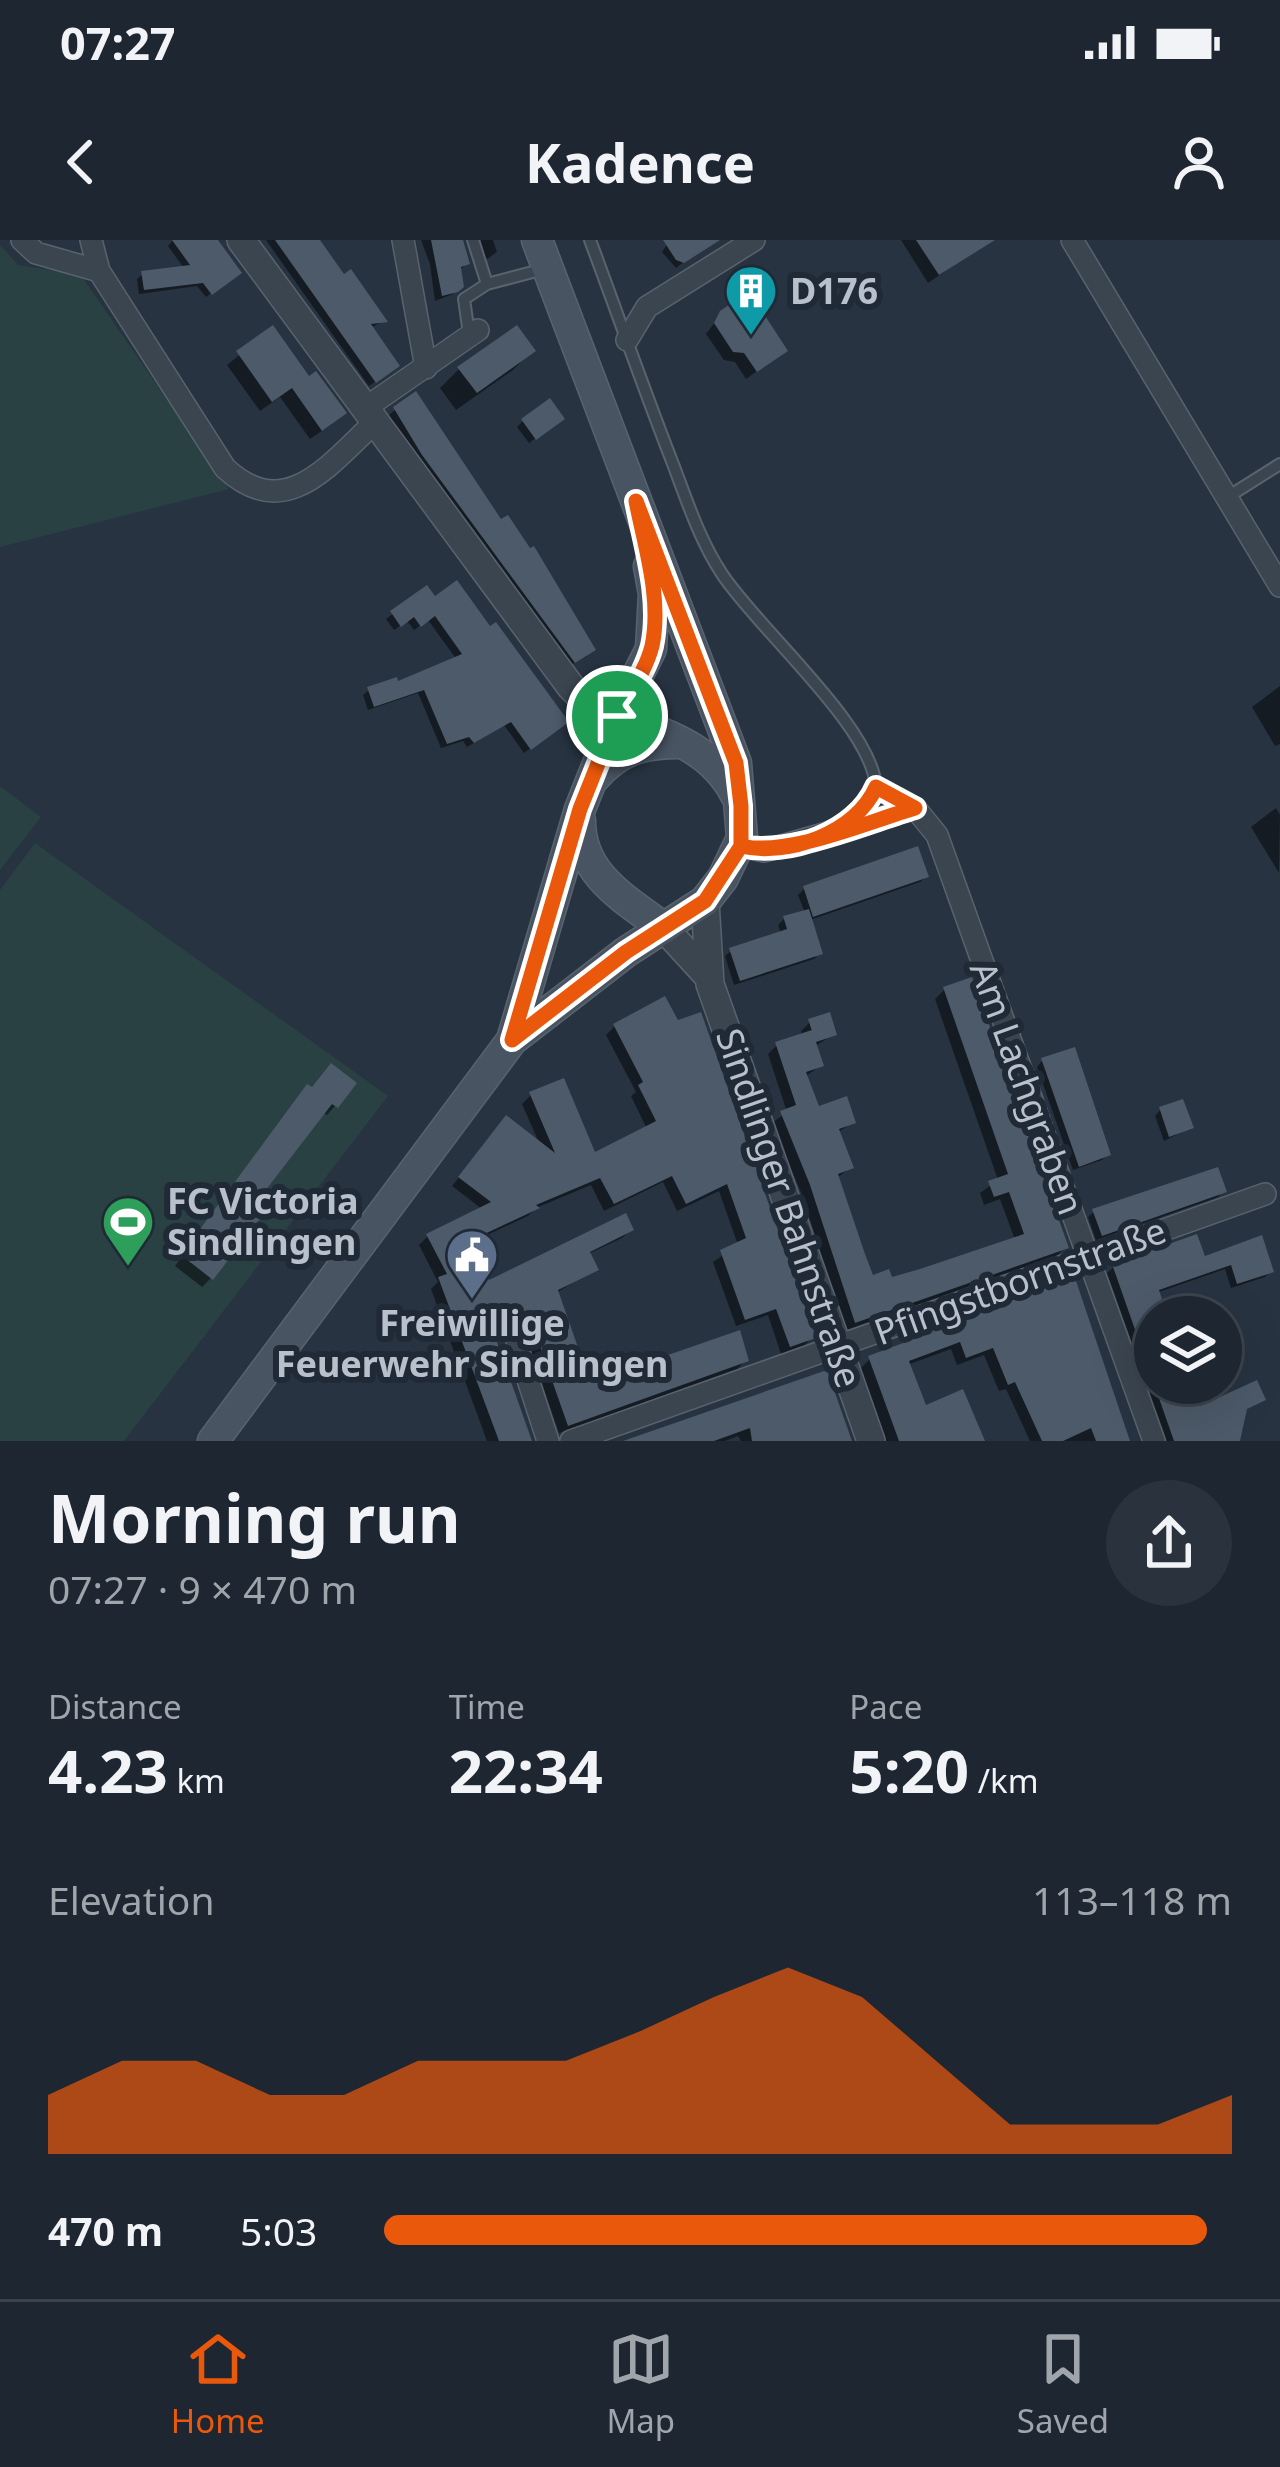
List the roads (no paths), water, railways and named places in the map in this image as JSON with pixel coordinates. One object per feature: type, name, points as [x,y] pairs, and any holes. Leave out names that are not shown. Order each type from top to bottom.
[{"type":"main road","points":[[213,1441],[512,1040],[710,894],[741,846],[736,763],[542,254]]},
{"type":"main road","points":[[512,1040],[585,796],[617,716],[642,670],[653,634],[654,594],[636,501]]},
{"type":"main road","points":[[617,716],[686,743],[725,773],[741,806]]},
{"type":"main road","points":[[664,928],[595,873],[580,839],[585,796],[610,760],[630,748],[686,743]]},
{"type":"main road","points":[[621,895],[662,906],[710,894]]},
{"type":"street","points":[[22,240],[36,253],[99,271]]},
{"type":"street","points":[[91,240],[99,271],[225,469],[245,487],[260,492],[288,490],[319,474],[369,416],[474,333]]},
{"type":"street","points":[[241,240],[571,687],[589,705],[617,716]]},
{"type":"street","points":[[403,240],[426,368]]},
{"type":"street","points":[[627,340],[647,307],[754,240]]},
{"type":"street","points":[[1072,240],[1280,586]]},
{"type":"street","points":[[741,846],[764,851],[915,808]]},
{"type":"street","name":"Am Lachgraben","points":[[915,808],[937,835],[1154,1441]]},
{"type":"street","name":"Sindlinger Bahnstraße","points":[[710,894],[707,975],[871,1441]]},
{"type":"street","name":"Sindlinger Bahnstraße","points":[[664,928],[707,975]]},
{"type":"street","name":"Pfingstbornstraße","points":[[572,1441],[1265,1194]]},
{"type":"street","points":[[517,1346],[548,1441]]},
{"type":"lane","points":[[473,240],[487,284]]},
{"type":"lane","points":[[590,240],[697,525],[718,569],[857,734],[875,770],[876,787],[860,815],[823,835]]},
{"type":"lane","points":[[474,333],[464,299],[542,254]]},
{"type":"lane","points":[[1226,498],[1280,464]]},
{"type":"lane","points":[[876,787],[915,808]]},
{"type":"place","name":"D176","points":[[751,337]]},
{"type":"place","name":"FC Victoria Sindlingen","points":[[128,1268]]},
{"type":"place","name":"Freiwillige Feuerwehr Sindlingen","points":[[472,1301]]}]
